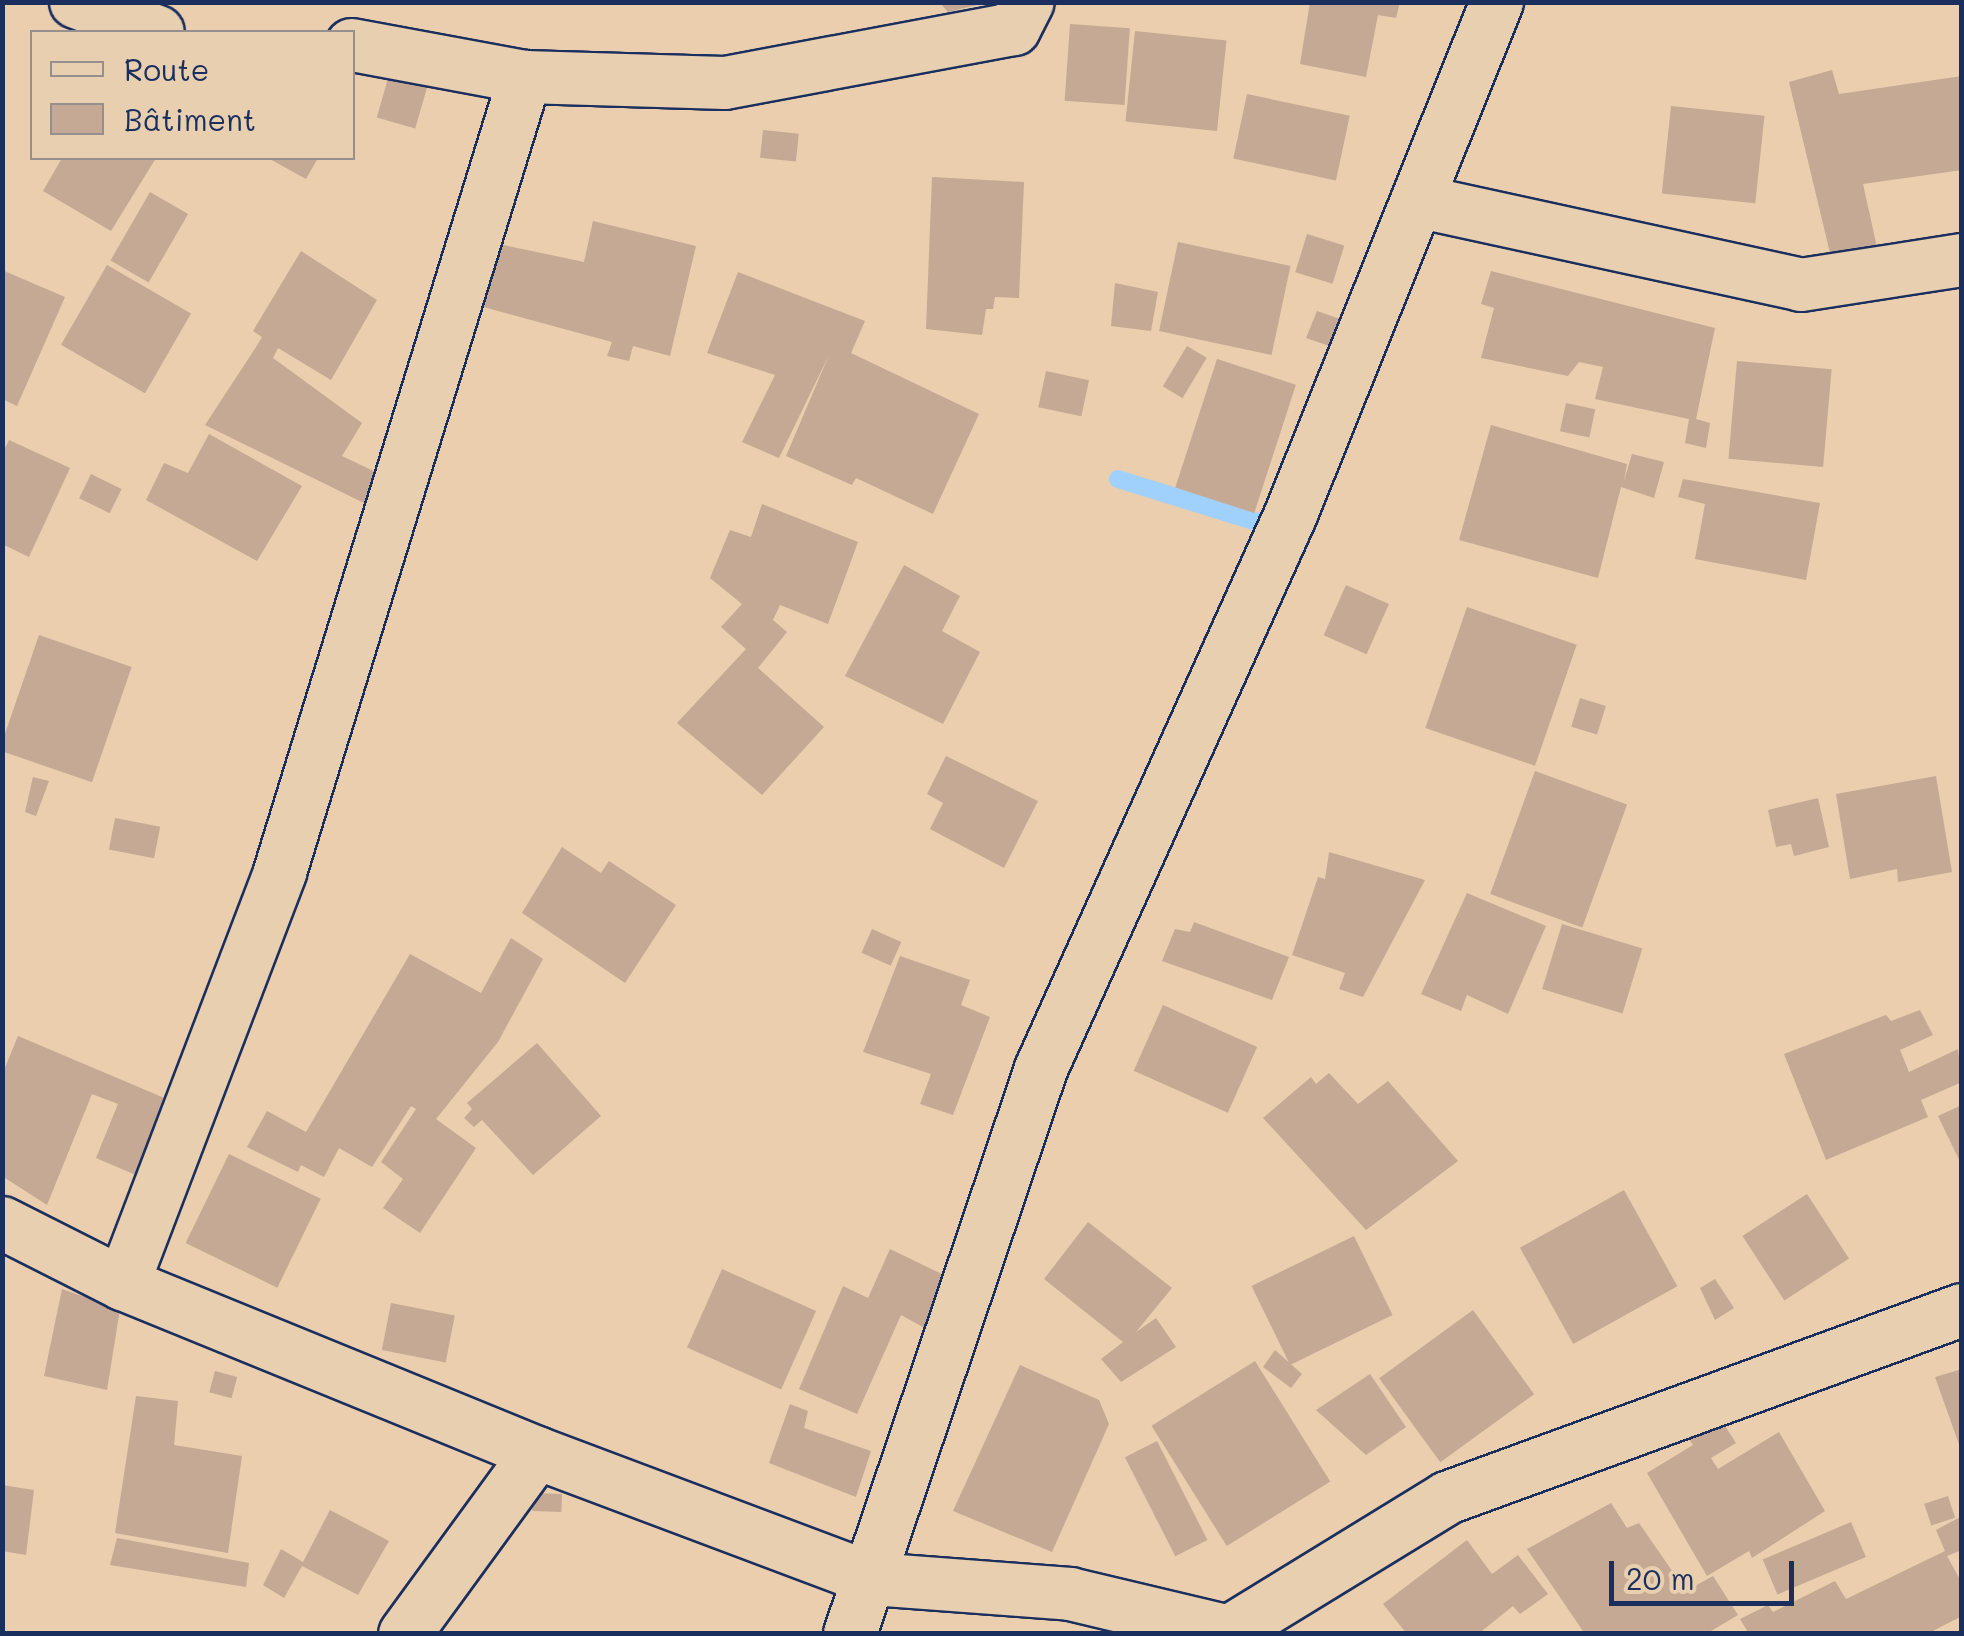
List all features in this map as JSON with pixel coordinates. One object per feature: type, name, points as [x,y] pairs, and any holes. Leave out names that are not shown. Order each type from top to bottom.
[{"type":"street","points":[[76,2],[153,30]]},
{"type":"street","points":[[355,45],[525,77],[725,83],[1014,29],[1028,2]]},
{"type":"street","points":[[850,1634],[872,1579],[1041,1069],[1292,514],[1497,2]]},
{"type":"street","points":[[123,1284],[280,872],[525,77]]},
{"type":"street","points":[[1417,202],[1801,286],[1962,260]]},
{"type":"street","points":[[2,1223],[123,1284],[537,1453],[872,1579],[1070,1594],[1235,1632],[1447,1498],[1962,1310]]},
{"type":"street","points":[[406,1634],[537,1453]]},
{"type":"building","points":[[939,2],[981,2],[981,4],[948,12]]},
{"type":"building","points":[[1310,2],[1400,2],[1396,18],[1378,15],[1366,77],[1300,64]]},
{"type":"building","points":[[1070,24],[1130,28],[1124,105],[1065,101]]},
{"type":"building","points":[[1135,31],[1226,41],[1217,131],[1125,122]]},
{"type":"building","points":[[395,54],[433,65],[415,128],[377,117]]},
{"type":"building","points":[[1832,70],[1839,94],[1962,76],[1962,170],[1863,184],[1882,270],[1836,278],[1789,82]]},
{"type":"building","points":[[1247,94],[1350,116],[1336,180],[1233,159]]},
{"type":"building","points":[[1671,106],[1764,116],[1755,203],[1662,194]]},
{"type":"building","points":[[763,130],[799,134],[796,162],[760,158]]},
{"type":"building","points":[[61,160],[155,160],[111,231],[43,191]]},
{"type":"building","points":[[272,160],[317,160],[306,179]]},
{"type":"building","points":[[932,177],[1024,182],[1019,298],[995,297],[993,309],[986,309],[982,335],[926,329]]},
{"type":"building","points":[[150,192],[188,214],[149,282],[111,260]]},
{"type":"building","points":[[593,221],[696,246],[670,356],[633,346],[629,361],[607,356],[612,342],[480,306],[499,244],[584,262]]},
{"type":"building","points":[[1307,234],[1344,245],[1333,284],[1295,272]]},
{"type":"building","points":[[1178,242],[1290,266],[1272,355],[1159,331]]},
{"type":"building","points":[[301,251],[377,300],[331,380],[278,348],[273,358],[362,423],[342,456],[382,475],[368,505],[205,425],[262,337],[253,331]]},
{"type":"building","points":[[107,265],[191,314],[145,393],[61,345]]},
{"type":"building","points":[[2,270],[65,297],[17,406],[2,399]]},
{"type":"building","points":[[1491,271],[1715,328],[1696,419],[1710,423],[1706,448],[1685,443],[1689,419],[1595,399],[1603,367],[1579,362],[1568,376],[1481,358],[1494,308],[1481,304]]},
{"type":"building","points":[[738,272],[865,321],[851,353],[979,414],[933,514],[856,478],[852,485],[786,456],[829,355],[779,458],[742,442],[775,375],[707,353]]},
{"type":"building","points":[[1115,283],[1158,292],[1151,331],[1111,326]]},
{"type":"building","points":[[1317,311],[1346,321],[1341,350],[1306,338]]},
{"type":"building","points":[[1187,346],[1207,358],[1183,398],[1163,386]]},
{"type":"building","points":[[1217,359],[1296,385],[1254,513],[1175,487]]},
{"type":"building","points":[[1737,361],[1832,369],[1823,467],[1728,459]]},
{"type":"building","points":[[1046,371],[1089,380],[1081,416],[1038,407]]},
{"type":"building","points":[[1566,403],[1595,409],[1589,438],[1560,431]]},
{"type":"building","points":[[1491,425],[1627,464],[1624,481],[1632,454],[1664,462],[1654,498],[1621,487],[1598,578],[1459,540]]},
{"type":"building","points":[[209,434],[302,486],[257,561],[146,500],[164,463],[188,473]]},
{"type":"building","points":[[9,440],[70,468],[29,557],[2,544],[2,454]]},
{"type":"building","points":[[91,474],[122,489],[110,513],[79,498]]},
{"type":"building","points":[[1683,479],[1820,503],[1806,580],[1695,559],[1705,504],[1678,497]]},
{"type":"building","points":[[762,504],[858,542],[828,624],[780,605],[773,620],[787,632],[758,668],[824,727],[762,795],[677,723],[746,649],[721,627],[742,604],[710,578],[730,530],[751,537]]},
{"type":"building","points":[[904,565],[960,596],[942,631],[980,652],[943,724],[845,676]]},
{"type":"building","points":[[1346,585],[1389,604],[1367,654],[1324,635]]},
{"type":"building","points":[[1467,607],[1577,645],[1535,766],[1425,728]]},
{"type":"building","points":[[39,635],[132,667],[92,782],[2,751]]},
{"type":"building","points":[[1580,698],[1606,706],[1597,735],[1571,727]]},
{"type":"building","points":[[946,756],[1038,801],[1004,868],[930,829],[943,803],[927,794]]},
{"type":"building","points":[[1535,771],[1627,805],[1582,928],[1490,894]]},
{"type":"building","points":[[1936,776],[1952,872],[1898,882],[1897,869],[1850,879],[1836,794]]},
{"type":"building","points":[[33,777],[49,781],[36,816],[25,812]]},
{"type":"building","points":[[1818,798],[1829,847],[1794,856],[1791,844],[1776,847],[1768,810]]},
{"type":"building","points":[[115,818],[160,827],[154,858],[109,849]]},
{"type":"building","points":[[562,847],[601,873],[609,861],[676,905],[625,983],[522,913]]},
{"type":"building","points":[[1329,852],[1425,880],[1363,997],[1339,989],[1345,973],[1292,955],[1318,877],[1325,879]]},
{"type":"building","points":[[1467,893],[1546,926],[1508,1014],[1467,995],[1461,1011],[1421,994]]},
{"type":"building","points":[[1194,922],[1289,957],[1272,1000],[1162,961],[1175,929],[1190,932]]},
{"type":"building","points":[[1562,924],[1642,949],[1622,1014],[1542,989]]},
{"type":"building","points":[[872,929],[901,942],[891,966],[861,953]]},
{"type":"building","points":[[511,938],[543,959],[498,1042],[436,1119],[476,1148],[420,1233],[383,1208],[403,1179],[381,1162],[416,1109],[411,1106],[372,1167],[339,1148],[324,1177],[301,1165],[298,1172],[247,1147],[267,1111],[306,1132],[410,954],[481,993]]},
{"type":"building","points":[[900,956],[970,980],[961,1005],[990,1017],[953,1115],[920,1104],[931,1074],[863,1052]]},
{"type":"building","points":[[1163,1005],[1257,1047],[1228,1113],[1134,1071]]},
{"type":"building","points":[[1920,1010],[1933,1035],[1900,1050],[1909,1072],[1958,1049],[1962,1082],[1921,1100],[1928,1117],[1826,1160],[1784,1054],[1886,1015],[1891,1021]]},
{"type":"building","points":[[18,1036],[181,1105],[152,1182],[96,1158],[118,1104],[92,1094],[47,1205],[2,1176],[2,1075]]},
{"type":"building","points":[[537,1043],[601,1116],[533,1175],[482,1120],[474,1127],[464,1118],[472,1109],[467,1103]]},
{"type":"building","points":[[1329,1073],[1358,1104],[1388,1081],[1458,1161],[1366,1230],[1263,1118],[1311,1077],[1316,1084]]},
{"type":"building","points":[[1962,1105],[1962,1166],[1938,1116]]},
{"type":"building","points":[[229,1154],[321,1199],[277,1288],[186,1243]]},
{"type":"building","points":[[1624,1190],[1677,1286],[1573,1344],[1520,1248]]},
{"type":"building","points":[[1807,1194],[1849,1259],[1784,1301],[1742,1236]]},
{"type":"building","points":[[1088,1222],[1172,1288],[1136,1332],[1156,1318],[1176,1347],[1121,1382],[1101,1359],[1123,1342],[1044,1279]]},
{"type":"building","points":[[1354,1236],[1393,1315],[1290,1365],[1252,1286]]},
{"type":"building","points":[[890,1249],[946,1276],[932,1332],[901,1315],[857,1414],[799,1389],[843,1286],[868,1298]]},
{"type":"building","points":[[722,1269],[816,1311],[781,1389],[687,1348]]},
{"type":"building","points":[[1715,1279],[1734,1308],[1715,1320],[1700,1288]]},
{"type":"building","points":[[62,1289],[120,1309],[107,1390],[44,1376]]},
{"type":"building","points":[[391,1303],[455,1315],[446,1363],[382,1350]]},
{"type":"building","points":[[1473,1310],[1534,1394],[1440,1462],[1379,1378]]},
{"type":"building","points":[[1275,1350],[1302,1374],[1291,1388],[1263,1367]]},
{"type":"building","points":[[1255,1361],[1330,1481],[1227,1546],[1152,1426]]},
{"type":"building","points":[[1020,1365],[1099,1400],[1109,1424],[1052,1552],[953,1511]]},
{"type":"building","points":[[1962,1369],[1962,1450],[1961,1450],[1935,1377]]},
{"type":"building","points":[[215,1371],[237,1377],[232,1398],[209,1392]]},
{"type":"building","points":[[1370,1374],[1406,1427],[1366,1455],[1316,1410]]},
{"type":"building","points":[[136,1396],[178,1401],[174,1445],[242,1456],[228,1553],[115,1533]]},
{"type":"building","points":[[790,1404],[808,1411],[804,1428],[871,1451],[856,1497],[769,1463]]},
{"type":"building","points":[[1714,1409],[1736,1443],[1711,1458],[1718,1469],[1779,1432],[1825,1511],[1752,1558],[1749,1551],[1707,1576],[1647,1473],[1693,1445],[1682,1429]]},
{"type":"building","points":[[1157,1441],[1207,1540],[1175,1556],[1125,1457]]},
{"type":"building","points":[[2,1485],[34,1490],[26,1555],[2,1551]]},
{"type":"building","points":[[533,1493],[562,1494],[561,1512],[532,1511]]},
{"type":"building","points":[[1948,1496],[1955,1518],[1931,1526],[1924,1504]]},
{"type":"building","points":[[1611,1503],[1627,1528],[1639,1523],[1686,1591],[1713,1576],[1738,1615],[1706,1634],[1585,1634],[1527,1549]]},
{"type":"building","points":[[330,1510],[389,1541],[358,1595],[302,1566],[284,1598],[263,1585],[281,1549],[303,1562]]},
{"type":"building","points":[[1962,1516],[1962,1550],[1947,1556],[1962,1583],[1962,1616],[1927,1634],[1749,1634],[1740,1619],[1768,1605],[1773,1612],[1835,1581],[1846,1599],[1945,1551],[1936,1530]]},
{"type":"building","points":[[1851,1522],[1866,1557],[1777,1594],[1763,1560]]},
{"type":"building","points":[[117,1538],[249,1563],[246,1587],[110,1565]]},
{"type":"building","points":[[1467,1540],[1492,1574],[1518,1555],[1548,1594],[1520,1614],[1513,1606],[1478,1634],[1407,1634],[1383,1604]]},
{"type":"waterway","points":[[1118,479],[1267,525],[1272,515]]}]
